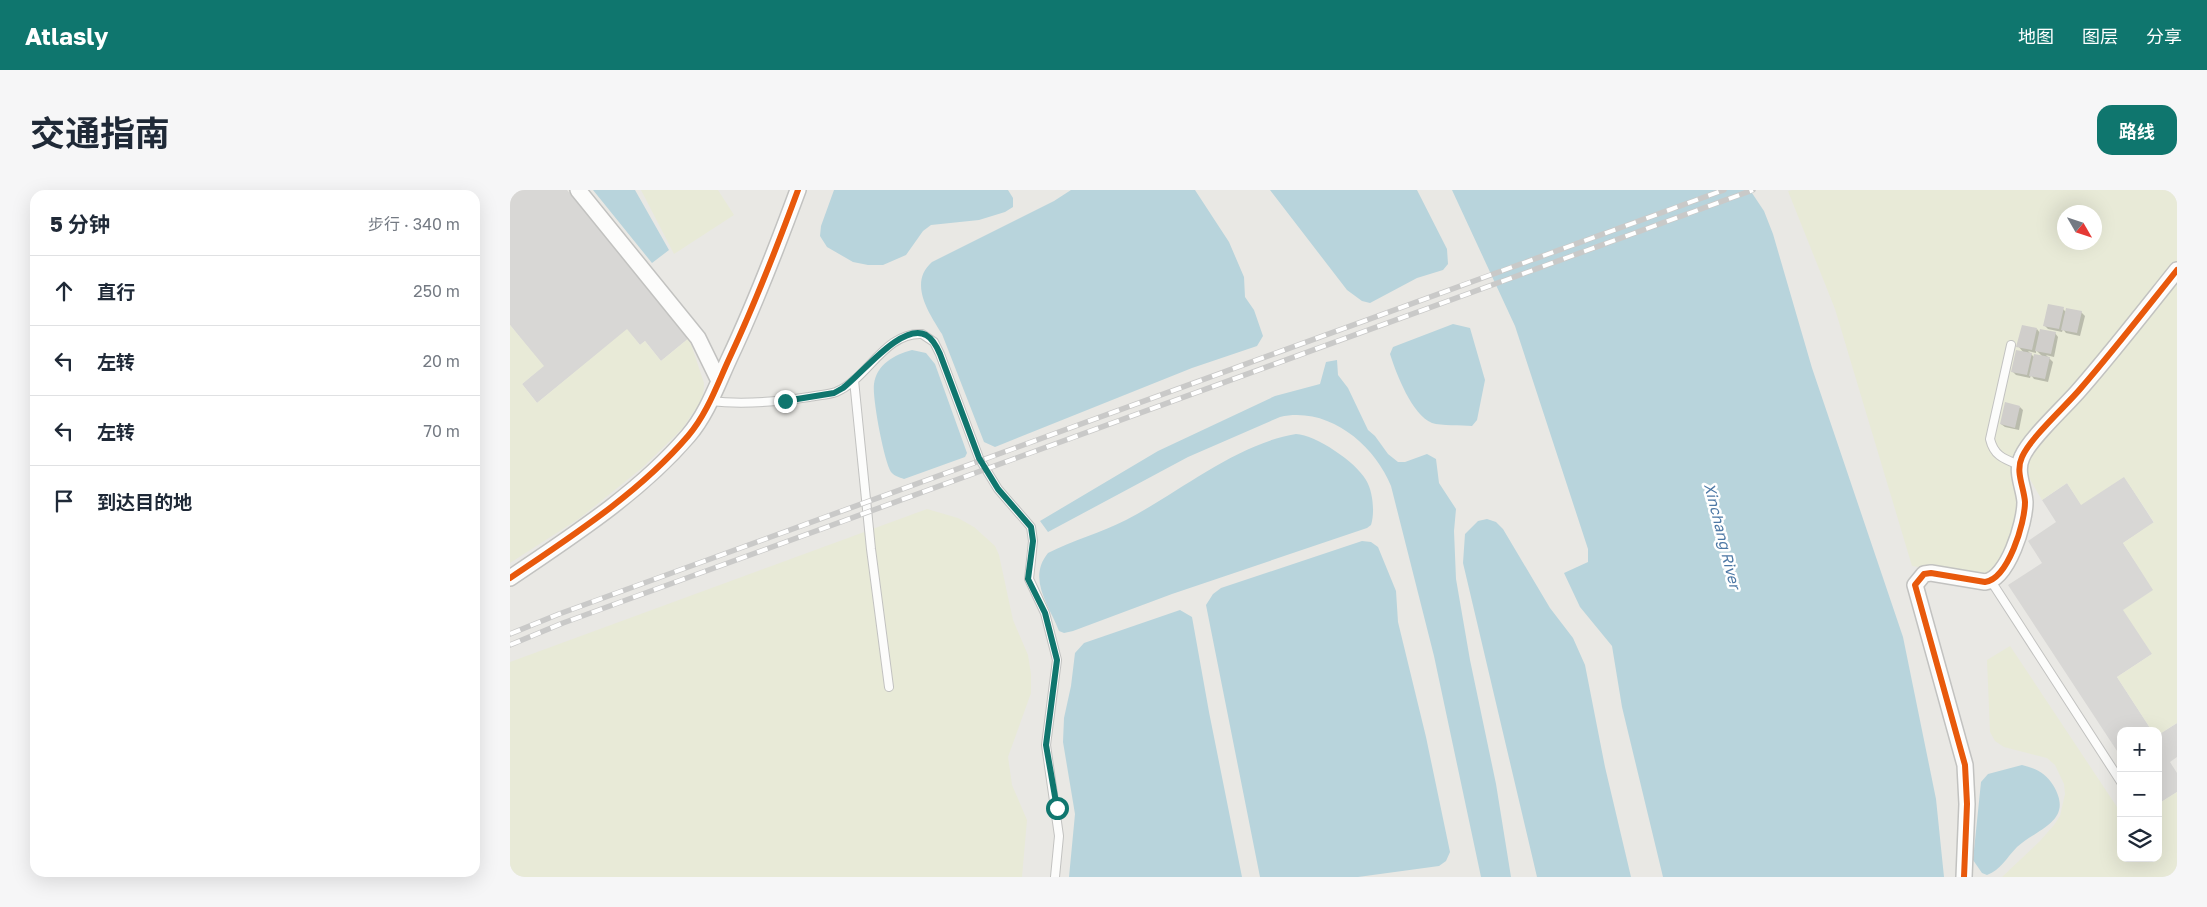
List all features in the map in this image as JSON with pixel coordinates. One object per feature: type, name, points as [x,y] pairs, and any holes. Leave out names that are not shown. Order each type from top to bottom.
[{"type":"street","points":[[578,190],[698,338],[719,382]]},
{"type":"street","points":[[510,578],[576,533],[644,478],[689,435],[710,401],[719,382],[798,190]]},
{"type":"street","points":[[1964,877],[1967,804],[1965,766],[1916,585],[1924,574],[1931,573],[1990,581],[1998,576],[2008,562],[2024,514],[2025,501],[2019,465],[2025,451],[2081,388],[2177,270]]},
{"type":"lane","points":[[710,401],[736,404],[785,401],[834,393],[854,380],[900,338],[913,334],[927,336],[940,354],[979,458],[998,489],[1031,527],[1033,541],[1028,579],[1045,613],[1057,660],[1046,745],[1059,836],[1054,877]]},
{"type":"lane","points":[[2011,345],[1990,439],[1993,449],[1998,456],[2019,465]]},
{"type":"lane","points":[[854,380],[870,550],[889,687]]},
{"type":"lane","points":[[1990,581],[2117,776]]},
{"type":"shaded area","points":[[510,190],[567,190],[689,338],[661,361],[645,341],[640,345],[627,330],[537,403],[522,384],[543,366],[510,325]]},
{"type":"shaded area","points":[[2124,476],[2154,523],[2123,543],[2154,590],[2152,654],[2117,677],[2149,727],[2117,727],[2117,751],[2008,585],[2042,563],[2028,541],[2056,522],[2042,500],[2067,483],[2081,504]]},
{"type":"shaded area","points":[[2177,723],[2177,757],[2170,762],[2177,773],[2177,792],[2162,801],[2162,772],[2162,732]]},
{"type":"green space","points":[[641,190],[718,190],[734,215],[674,254]]},
{"type":"green space","points":[[2177,190],[2177,263],[2019,452],[2011,470],[2022,504],[2005,554],[1993,571],[1982,576],[1912,566],[1835,309],[1788,191]]},
{"type":"green space","points":[[2177,278],[2177,723],[2162,732],[2162,727],[2149,727],[2117,677],[2152,654],[2123,610],[2153,590],[2123,543],[2154,522],[2124,477],[2081,505],[2067,483],[2042,500],[2027,474],[2026,462],[2029,453]]},
{"type":"green space","points":[[510,325],[544,366],[522,384],[537,403],[627,329],[640,345],[645,341],[661,361],[689,338],[704,383],[703,398],[682,429],[642,468],[580,518],[510,563]]},
{"type":"green space","points":[[927,509],[958,518],[974,527],[995,546],[999,555],[1013,620],[1028,655],[1031,693],[1008,757],[1012,785],[1027,820],[1022,877],[510,877],[510,662]]},
{"type":"green space","points":[[2010,646],[2117,807],[2117,862],[2162,862],[2162,801],[2177,792],[2177,877],[2002,877],[2054,825],[2060,816],[2065,794],[2064,784],[2055,765],[2047,758],[2004,747],[1995,741],[1990,732],[1987,660]]},
{"type":"water","points":[[593,190],[635,190],[669,250],[652,263]]},
{"type":"water","points":[[834,190],[1008,190],[1013,198],[1013,207],[1005,212],[979,220],[931,225],[923,231],[906,255],[883,265],[868,265],[853,262],[827,247],[820,236],[821,226]]},
{"type":"water","points":[[1071,190],[1195,190],[1229,242],[1244,277],[1245,297],[1254,310],[1263,336],[1257,346],[1192,368],[995,447],[984,442],[942,334],[923,298],[922,279],[925,270],[932,262],[1054,201]]},
{"type":"water","points":[[1270,190],[1417,190],[1447,249],[1448,264],[1443,270],[1417,278],[1370,303],[1362,301],[1347,290]]},
{"type":"water","name":"Xinchang River","points":[[1452,190],[1750,190],[1764,211],[1773,234],[1812,368],[1903,637],[1936,799],[1944,877],[1663,877],[1622,707],[1612,646],[1580,607],[1564,573],[1588,562],[1588,549],[1515,326]]},
{"type":"water","points":[[1453,324],[1470,328],[1485,380],[1477,420],[1472,426],[1436,424],[1425,419],[1418,412],[1406,393],[1390,354],[1393,347]]},
{"type":"water","points":[[912,350],[926,353],[935,364],[967,453],[965,457],[904,479],[892,473],[888,466],[877,415],[874,384],[879,371],[887,361]]},
{"type":"water","points":[[1337,360],[1338,375],[1348,388],[1368,430],[1375,436],[1388,454],[1398,462],[1405,462],[1427,454],[1436,459],[1439,483],[1456,509],[1454,531],[1456,579],[1470,660],[1496,784],[1511,877],[1481,877],[1434,656],[1391,486],[1373,456],[1347,432],[1332,423],[1315,417],[1298,415],[1280,417],[1188,457],[1048,532],[1040,521],[1158,451],[1275,396],[1320,384],[1326,362]]},
{"type":"water","points":[[1296,434],[1324,444],[1354,465],[1361,473],[1372,496],[1373,514],[1371,525],[1367,528],[1172,594],[1073,631],[1064,633],[1059,631],[1042,592],[1040,582],[1039,572],[1048,553],[1126,520],[1230,458],[1274,439]]},
{"type":"water","points":[[1487,519],[1496,522],[1503,529],[1550,608],[1573,638],[1585,665],[1605,767],[1631,877],[1537,877],[1463,563],[1465,534],[1478,521]]},
{"type":"water","points":[[1362,541],[1371,542],[1378,547],[1396,591],[1398,622],[1426,737],[1450,852],[1446,861],[1439,866],[1358,877],[1260,877],[1206,605],[1213,594],[1221,588]]},
{"type":"water","points":[[1180,610],[1192,617],[1242,877],[1069,877],[1075,814],[1063,742],[1064,718],[1071,686],[1075,653],[1084,643]]},
{"type":"water","points":[[2022,765],[2036,769],[2047,777],[2059,797],[2060,807],[2057,815],[2051,822],[2025,840],[2000,867],[1987,875],[1982,873],[1973,860],[1981,782],[1988,774]]},
{"type":"building","points":[[2048,304],[2064,307],[2059,329],[2043,326]]},
{"type":"building","points":[[2066,308],[2082,311],[2077,333],[2061,330]]},
{"type":"building","points":[[2022,325],[2037,328],[2032,350],[2016,347]]},
{"type":"building","points":[[2040,329],[2056,332],[2051,354],[2035,351]]},
{"type":"building","points":[[2016,350],[2032,353],[2027,375],[2011,372]]},
{"type":"building","points":[[2034,354],[2050,357],[2045,379],[2029,376]]},
{"type":"building","points":[[2005,402],[2020,406],[2015,428],[2000,424]]},
{"type":"railway","points":[[510,634],[559,614],[1724,190]]},
{"type":"railway","points":[[510,645],[563,623],[1753,190]]},
{"type":"cycle path","points":[[510,578],[604,513],[669,457],[695,427],[711,399],[748,317],[798,190]]},
{"type":"cycle path","points":[[1964,877],[1967,804],[1965,765],[1915,585],[1924,574],[1931,573],[1985,582],[1993,579],[2001,571],[2014,549],[2022,523],[2025,502],[2019,468],[2026,449],[2093,374],[2177,270]]},
{"type":"route","points":[[785,401],[834,393],[858,377],[889,347],[904,336],[922,334],[934,342],[979,458],[998,489],[1031,527],[1033,541],[1028,579],[1045,613],[1057,660],[1046,745],[1057,808]]}]
